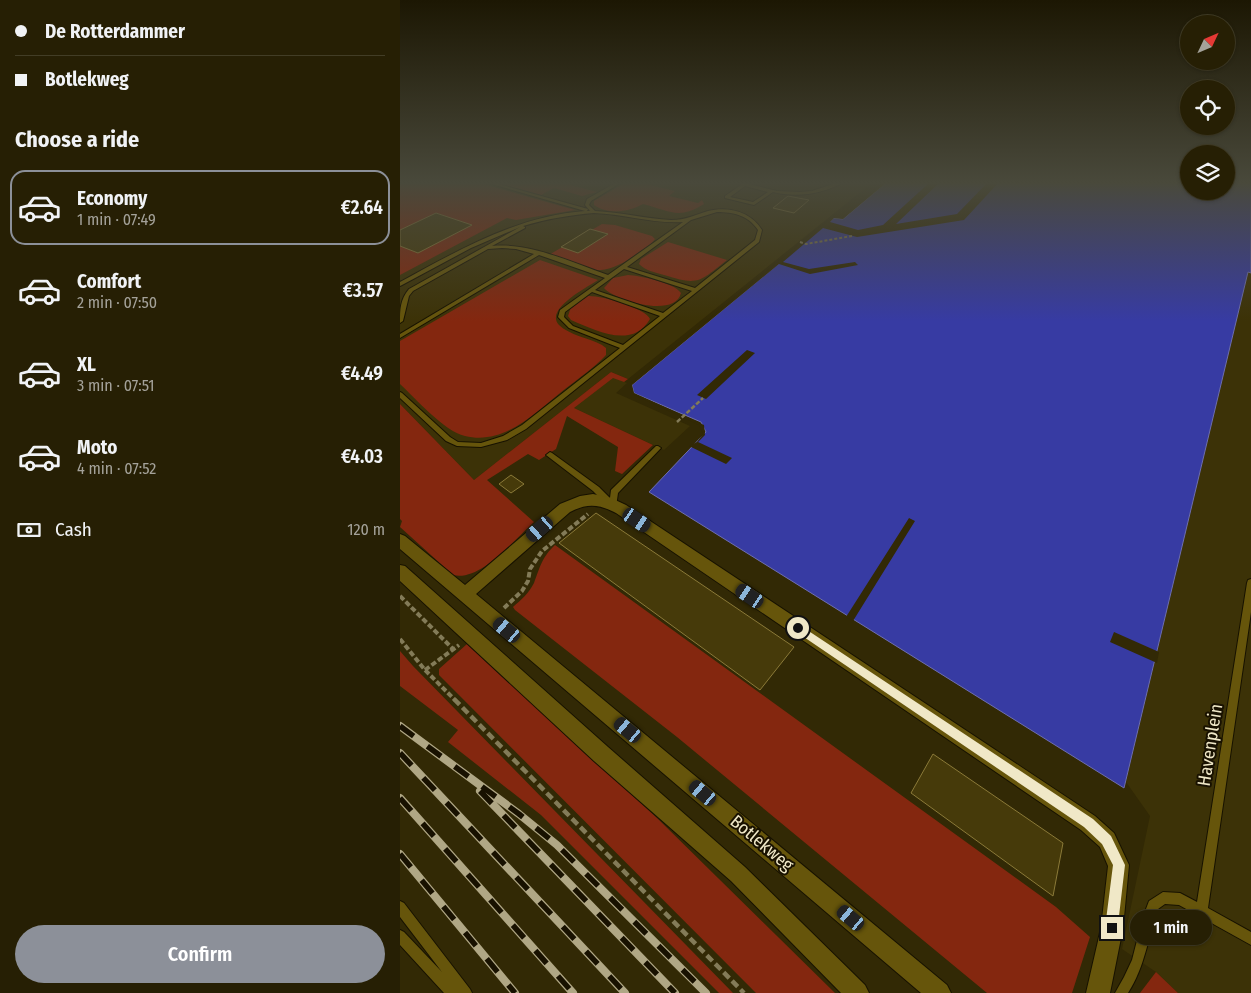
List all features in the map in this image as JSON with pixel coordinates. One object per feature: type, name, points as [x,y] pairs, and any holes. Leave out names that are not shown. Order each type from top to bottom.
[{"type":"street","points":[[464,595],[565,508],[578,501],[594,498],[609,502],[1088,823],[1106,840],[1119,865],[1112,928],[1098,993]]},
{"type":"street","name":"Botlekweg","points":[[400,540],[939,993]]},
{"type":"street","points":[[400,570],[470,636],[738,874],[857,993]]},
{"type":"lane","points":[[400,284],[474,243],[509,228]]},
{"type":"lane","points":[[400,321],[406,296],[411,290],[522,228]]},
{"type":"lane","points":[[623,347],[571,327],[561,317],[568,306],[677,228]]},
{"type":"lane","points":[[400,394],[448,439],[457,444],[492,443],[524,426],[757,241],[761,235],[759,228]]},
{"type":"lane","points":[[475,254],[502,246],[537,254],[608,277]]},
{"type":"lane","points":[[400,336],[537,254]]},
{"type":"lane","points":[[622,268],[695,290]]},
{"type":"lane","points":[[590,290],[663,315]]},
{"type":"lane","points":[[550,455],[596,489],[609,502],[618,487],[658,448]]},
{"type":"lane","name":"Havenplein","points":[[1202,911],[1251,583]]},
{"type":"lane","points":[[1121,993],[1132,978],[1140,960],[1153,905],[1164,898],[1180,898],[1251,939]]},
{"type":"lane","points":[[400,907],[466,993]]},
{"type":"lane","points":[[400,936],[453,993]]},
{"type":"path","points":[[800,242],[806,244],[852,236]]},
{"type":"path","points":[[677,422],[703,398]]},
{"type":"path","points":[[492,618],[522,591],[528,581],[530,569],[542,551],[609,502]]},
{"type":"path","points":[[400,596],[453,649]]},
{"type":"path","points":[[425,670],[470,636]]},
{"type":"path","points":[[400,639],[425,670],[744,993]]},
{"type":"shaded area","points":[[400,228],[815,228],[628,379],[611,372],[474,480],[400,404]]},
{"type":"shaded area","points":[[400,228],[488,228],[400,275]]},
{"type":"shaded area","points":[[595,228],[626,228],[652,236],[655,239],[651,244],[621,264],[600,270],[581,268],[547,256]]},
{"type":"shaded area","points":[[821,228],[1251,228],[1251,273],[1248,272],[1124,788],[649,492],[706,432],[701,422],[634,393],[632,385]]},
{"type":"shaded area","points":[[668,242],[727,260],[704,277],[692,281],[654,272],[639,264],[641,259]]},
{"type":"shaded area","points":[[540,260],[598,280],[569,299],[557,312],[556,319],[559,325],[568,331],[602,345],[606,348],[606,355],[532,416],[507,431],[494,436],[480,438],[457,433],[439,421],[400,384],[400,341]]},
{"type":"shaded area","points":[[1248,272],[1251,273],[1251,993],[1178,993],[1156,972],[1122,949],[1150,816],[1126,782]]},
{"type":"shaded area","points":[[628,275],[664,283],[681,293],[676,301],[668,305],[657,306],[644,305],[619,298],[604,288],[613,278]]},
{"type":"shaded area","points":[[588,296],[612,300],[632,307],[647,315],[650,319],[633,334],[623,336],[602,332],[571,320],[568,316],[571,307]]},
{"type":"shaded area","points":[[611,372],[628,379],[624,382],[613,378],[574,408],[653,445],[622,474],[615,471],[618,447],[567,416],[556,449],[539,460],[528,454],[487,480],[534,522],[485,566],[474,572],[453,575],[400,527],[402,521],[400,519],[400,404],[474,480]]},
{"type":"shaded area","points":[[613,377],[627,383],[616,393],[690,426],[664,450],[574,408]]},
{"type":"shaded area","points":[[555,545],[1056,907],[1090,937],[1072,993],[987,993],[677,737],[515,610],[513,607],[530,590],[544,558]]},
{"type":"shaded area","points":[[467,644],[657,818],[835,993],[756,993],[439,675],[439,669]]},
{"type":"shaded area","points":[[400,651],[733,993],[719,993],[541,815],[448,742],[458,730],[400,686]]},
{"type":"shaded area","points":[[1156,972],[1178,993],[1140,993]]},
{"type":"pier","points":[[818,228],[823,228],[783,262],[809,269],[855,262],[858,265],[810,274],[779,264],[632,385],[634,393],[704,425],[705,435],[698,442],[732,458],[726,464],[689,446],[697,442],[703,434],[699,425],[632,394],[630,385]]},
{"type":"pier","points":[[824,228],[858,230],[912,228],[857,237]]},
{"type":"pier","points":[[747,350],[755,353],[706,399],[697,395]]},
{"type":"pier","points":[[909,518],[915,521],[853,621],[846,617]]},
{"type":"pier","points":[[1114,632],[1159,652],[1157,663],[1110,642]]},
{"type":"building","points":[[404,228],[466,228],[418,253],[400,246],[400,230]]},
{"type":"building","points":[[590,229],[608,234],[578,253],[561,247]]},
{"type":"building","points":[[511,475],[524,484],[511,493],[499,484]]},
{"type":"building","points":[[596,513],[794,647],[760,690],[559,543]]},
{"type":"building","points":[[933,754],[1063,843],[1053,896],[911,793]]},
{"type":"railway","points":[[400,726],[519,814],[557,845],[706,993]]},
{"type":"railway","points":[[400,753],[625,993]]},
{"type":"railway","points":[[480,791],[675,993]]},
{"type":"railway","points":[[400,798],[573,993]]},
{"type":"railway","points":[[400,854],[515,993]]},
{"type":"route","points":[[798,628],[1088,823],[1106,840],[1115,853],[1119,865],[1112,928]]}]
